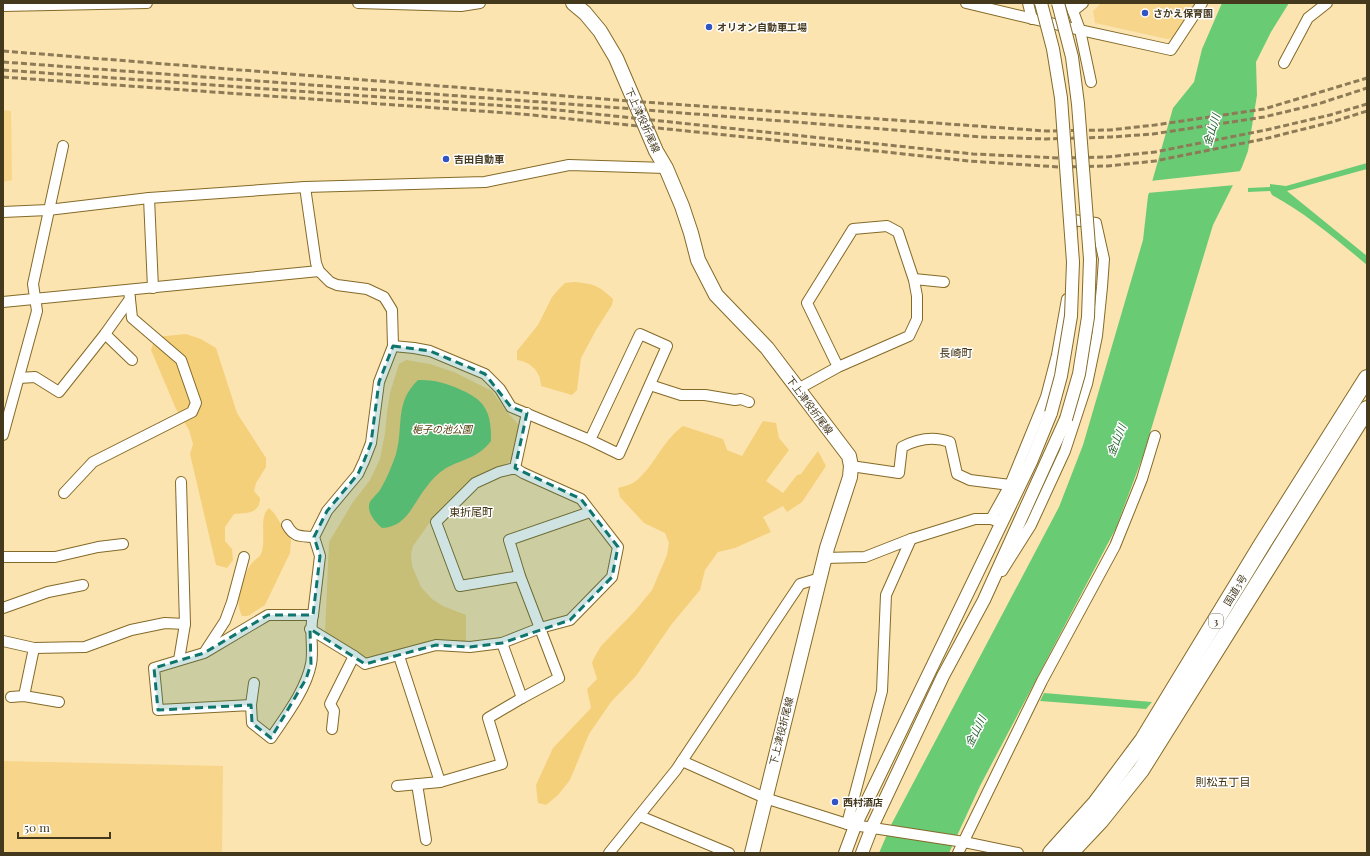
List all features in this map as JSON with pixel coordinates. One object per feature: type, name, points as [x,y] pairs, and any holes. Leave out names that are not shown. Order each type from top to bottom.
[{"type":"highway","name":"国道3号","points":[[1051,853],[1096,803],[1143,740],[1261,546],[1367,378]]},
{"type":"highway","name":"国道3号","points":[[1070,853],[1101,820],[1141,770],[1367,409]]},
{"type":"main road","name":"下上津役折尾線","points":[[573,3],[585,13],[600,31],[616,58],[656,151],[666,168],[682,206],[698,260],[716,295],[767,348],[849,456],[851,466],[850,477],[824,558],[752,853]]},
{"type":"street","points":[[3,6],[147,3]]},
{"type":"street","points":[[358,3],[461,6],[480,3]]},
{"type":"street","points":[[970,3],[1032,19],[1171,50],[1202,3]]},
{"type":"street","points":[[1028,3],[1032,19]]},
{"type":"street","points":[[996,521],[1031,462],[1051,413],[1061,376],[1071,316],[1073,262],[1062,98],[1053,49],[1041,3]]},
{"type":"street","points":[[984,600],[1066,419],[1079,374],[1088,318],[1090,259],[1077,96],[1072,57],[1058,3]]},
{"type":"street","points":[[1083,3],[1072,7],[1080,30],[1091,82]]},
{"type":"street","points":[[1284,63],[1308,18],[1327,3]]},
{"type":"street","points":[[3,435],[37,311],[32,284],[63,146]]},
{"type":"street","points":[[3,212],[48,210],[149,198],[305,187],[485,182],[569,165],[666,168]]},
{"type":"street","points":[[254,682],[251,705],[252,723],[272,738],[294,704],[306,679],[311,664],[310,629],[320,556],[314,537],[327,511],[358,474],[364,461],[371,443],[379,382],[393,346],[392,310],[384,297],[367,289],[336,285],[330,282],[319,271],[316,263],[305,187]]},
{"type":"street","points":[[149,198],[153,288]]},
{"type":"street","points":[[851,825],[996,521],[1046,398],[1067,303],[1067,256],[1073,220],[1096,223],[1102,251],[1103,273],[1097,336],[1087,384],[1064,451],[1031,525],[984,600],[943,676],[872,828],[862,853]]},
{"type":"street","points":[[798,389],[838,368],[909,336],[917,319],[918,312],[914,279],[898,232],[887,226],[853,229],[808,303],[838,368]]},
{"type":"street","points":[[3,302],[35,299],[129,295],[153,288],[319,271]]},
{"type":"street","points":[[914,279],[944,282]]},
{"type":"street","points":[[19,378],[35,377],[59,392],[105,334],[129,295]]},
{"type":"street","points":[[64,493],[94,462],[192,412],[196,403],[181,360],[132,318],[129,295]]},
{"type":"street","points":[[105,334],[132,360]]},
{"type":"street","points":[[393,346],[430,351],[485,374],[500,388],[512,407],[619,454],[667,346],[640,334],[590,440]]},
{"type":"street","points":[[650,385],[682,395],[705,395],[735,400],[741,398],[749,402]]},
{"type":"street","points":[[515,468],[527,413]]},
{"type":"street","points":[[958,853],[1042,681],[1115,546],[1142,479],[1155,436]]},
{"type":"street","points":[[851,466],[899,473],[902,447],[915,440],[941,439],[950,442],[957,474],[970,480],[1010,485]]},
{"type":"street","points":[[310,629],[365,664],[436,645],[470,647],[502,643],[540,628],[570,620],[612,577],[618,547],[581,499],[515,468],[498,472],[475,483],[436,522],[460,586],[520,576]]},
{"type":"street","points":[[179,660],[185,624],[181,482]]},
{"type":"street","points":[[397,786],[440,782],[502,764],[488,718],[560,678],[520,576],[509,540],[590,512]]},
{"type":"street","points":[[824,558],[865,557],[911,539],[975,519],[996,521]]},
{"type":"street","points":[[288,525],[292,533],[314,537]]},
{"type":"street","points":[[845,853],[882,692],[886,595],[911,539]]},
{"type":"street","points":[[3,557],[55,557],[98,547],[123,544]]},
{"type":"street","points":[[204,653],[225,622],[244,557]]},
{"type":"street","points":[[609,853],[640,816],[682,761],[800,584],[820,578]]},
{"type":"street","points":[[3,608],[48,592],[83,585]]},
{"type":"street","points":[[251,705],[158,710],[154,668],[204,653],[268,614],[312,615]]},
{"type":"street","points":[[3,641],[34,648],[85,647],[131,630],[165,623],[185,624]]},
{"type":"street","points":[[502,643],[522,698]]},
{"type":"street","points":[[24,696],[34,648]]},
{"type":"street","points":[[332,729],[334,711],[330,704],[354,656]]},
{"type":"street","points":[[398,656],[440,782]]},
{"type":"street","points":[[11,697],[24,696],[59,702]]},
{"type":"street","points":[[682,761],[765,798],[851,825],[964,842],[1018,853]]},
{"type":"street","points":[[417,784],[426,840]]},
{"type":"street","points":[[640,816],[730,853]]},
{"type":"highlighted area","points":[[393,346],[430,351],[485,374],[511,407],[527,413],[515,468],[581,499],[618,547],[612,577],[570,620],[502,643],[470,647],[436,645],[365,664],[310,629],[311,664],[306,679],[271,738],[252,723],[251,705],[158,710],[154,668],[204,653],[268,615],[313,615],[320,556],[314,537],[327,511],[358,474],[364,461],[371,443],[379,382]]},
{"type":"shaded area","points":[[1101,3],[1201,3],[1183,36],[1167,39],[1095,23],[1093,11]]},
{"type":"shaded area","points":[[3,110],[11,111],[12,180],[3,182]]},
{"type":"shaded area","points":[[3,761],[223,766],[222,853],[3,853]]},
{"type":"green space","points":[[574,282],[595,286],[613,299],[612,305],[581,358],[577,390],[572,395],[541,386],[541,381],[534,368],[527,363],[517,360],[517,351],[538,325],[552,297],[565,283]]},
{"type":"green space","points":[[186,334],[201,339],[216,348],[237,413],[266,458],[266,467],[256,483],[254,491],[260,498],[258,507],[252,512],[234,514],[225,527],[225,541],[232,549],[233,560],[227,568],[216,565],[190,454],[193,444],[189,430],[176,409],[151,350],[155,337]]},
{"type":"green space","name":"梔子の池公園","points":[[406,360],[430,364],[454,372],[492,391],[506,411],[521,427],[514,459],[506,464],[472,478],[430,522],[413,546],[411,554],[412,566],[421,587],[432,599],[443,606],[466,615],[466,644],[380,658],[365,659],[325,633],[329,542],[353,502],[370,480],[380,459],[390,393],[399,364]]},
{"type":"green space","points":[[763,421],[776,423],[779,438],[789,450],[766,481],[783,493],[797,475],[801,474],[818,451],[826,466],[802,502],[787,512],[783,506],[763,517],[771,532],[735,548],[718,552],[705,570],[700,590],[671,625],[636,676],[611,702],[589,734],[570,780],[558,795],[546,805],[538,803],[536,785],[553,748],[591,708],[587,689],[597,679],[592,663],[594,658],[601,646],[634,612],[652,590],[667,555],[669,543],[665,533],[644,523],[620,497],[618,488],[636,481],[643,475],[664,445],[683,426],[723,439],[727,450],[742,456]]},
{"type":"green space","points":[[269,508],[274,513],[291,540],[290,553],[265,605],[248,616],[242,616],[239,609],[240,590],[249,567],[261,554],[263,548],[264,517]]},
{"type":"water","name":"金山川","points":[[1222,3],[1289,3],[1271,32],[1256,62],[1257,95],[1248,151],[1242,167],[1213,225],[1143,456],[1116,528],[980,786],[949,853],[879,853],[891,825],[1059,507],[1083,445],[1143,240],[1148,196],[1173,108],[1194,82],[1202,49]]},
{"type":"water","points":[[1367,163],[1367,169],[1287,191],[1367,256],[1367,265],[1310,219],[1272,195],[1270,191],[1248,192],[1248,188],[1270,187],[1270,184],[1286,186]]},
{"type":"water","points":[[418,380],[446,384],[468,393],[479,401],[486,409],[489,418],[491,427],[491,441],[476,455],[446,468],[434,478],[404,518],[391,527],[382,528],[371,515],[369,505],[379,492],[393,463],[398,444],[403,406],[410,389]]},
{"type":"water","points":[[1044,693],[1152,702],[1146,709],[1040,701]]},
{"type":"pier","points":[[1242,171],[1235,185],[1147,193],[1150,181]]},
{"type":"railway","points":[[3,51],[616,100],[1046,131],[1110,130],[1264,109],[1367,78]]},
{"type":"railway","points":[[3,62],[621,108],[981,137],[1046,139],[1153,134],[1264,117],[1318,104],[1367,88]]},
{"type":"railway","points":[[3,70],[548,109],[973,154],[1059,158],[1107,157],[1155,152],[1266,130],[1330,115],[1367,104]]},
{"type":"railway","points":[[3,77],[522,114],[969,161],[1059,167],[1108,166],[1155,161],[1264,139],[1332,122],[1367,111]]},
{"type":"place","name":"さかえ保育園","points":[[1145,13]]},
{"type":"place","name":"オリオン自動車工場","points":[[709,27]]},
{"type":"place","name":"吉田自動車","points":[[446,159]]},
{"type":"place","name":"西村酒店","points":[[835,802]]},
{"type":"district","name":"長崎町","points":[[956,352]]},
{"type":"district","name":"東折尾町","points":[[471,511]]},
{"type":"district","name":"則松五丁目","points":[[1223,781]]}]
